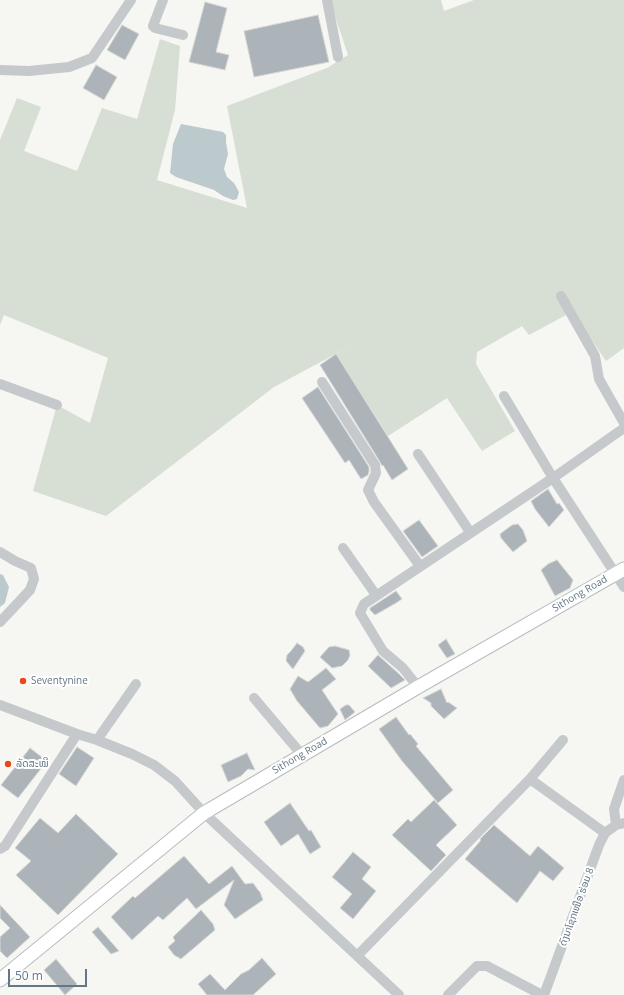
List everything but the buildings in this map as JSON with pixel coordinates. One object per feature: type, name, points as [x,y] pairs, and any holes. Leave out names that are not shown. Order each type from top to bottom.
[{"type":"main road","name":"Sithong Road","points":[[0,980],[204,813],[418,687],[620,572]]},
{"type":"street","points":[[0,70],[29,71],[69,67],[92,58],[131,0]]},
{"type":"street","points":[[163,0],[153,26],[155,28],[183,35]]},
{"type":"street","points":[[327,0],[338,57]]},
{"type":"street","points":[[561,296],[595,356],[599,379],[624,423]]},
{"type":"street","points":[[322,382],[375,465],[376,473],[368,490],[374,502],[420,566]]},
{"type":"street","points":[[0,384],[57,405]]},
{"type":"street","points":[[504,396],[553,478],[620,572],[624,588]]},
{"type":"street","points":[[418,687],[403,668],[383,650],[360,613],[364,604],[553,478],[624,428]]},
{"type":"street","points":[[418,454],[470,532]]},
{"type":"street","points":[[343,548],[376,595]]},
{"type":"street","points":[[0,552],[14,561],[31,568],[34,579],[30,590],[0,622]]},
{"type":"street","points":[[97,740],[136,684]]},
{"type":"street","points":[[254,698],[302,755]]},
{"type":"street","points":[[0,705],[97,740],[132,754],[154,765],[175,782],[204,813],[399,995]]},
{"type":"street","points":[[0,849],[6,846],[77,734]]},
{"type":"street","points":[[357,956],[530,779],[563,740]]},
{"type":"street","points":[[530,779],[605,833]]},
{"type":"street","points":[[620,824],[614,809],[624,780]]},
{"type":"street","name":"ດົງນາໂຊກເໜືອ ຮ່ອມ 8","points":[[543,995],[599,845],[605,833],[620,824]]},
{"type":"street","points":[[448,995],[477,966],[487,966],[543,995]]},
{"type":"shaded area","points":[[331,0],[441,0],[444,11],[474,0],[624,0],[624,348],[606,361],[573,313],[566,315],[529,335],[522,326],[477,352],[476,364],[515,431],[482,451],[447,398],[388,436],[336,354],[369,336],[274,387],[106,516],[33,491],[57,405],[90,423],[108,358],[4,315],[0,325],[0,140],[17,98],[41,107],[24,151],[77,171],[102,108],[137,119],[160,39],[180,46],[175,110],[157,180],[247,208],[227,106],[327,68],[348,55]]},
{"type":"shaded area","points":[[181,124],[223,132],[226,135],[228,154],[224,169],[227,177],[234,183],[239,192],[237,199],[233,200],[214,190],[176,177],[170,173],[173,144]]},
{"type":"shaded area","points":[[0,574],[3,575],[9,587],[5,603],[0,607]]},
{"type":"place","name":"Seventynine","points":[[23,681]]},
{"type":"place","name":"ລັດສະໝີ","points":[[8,764]]}]
